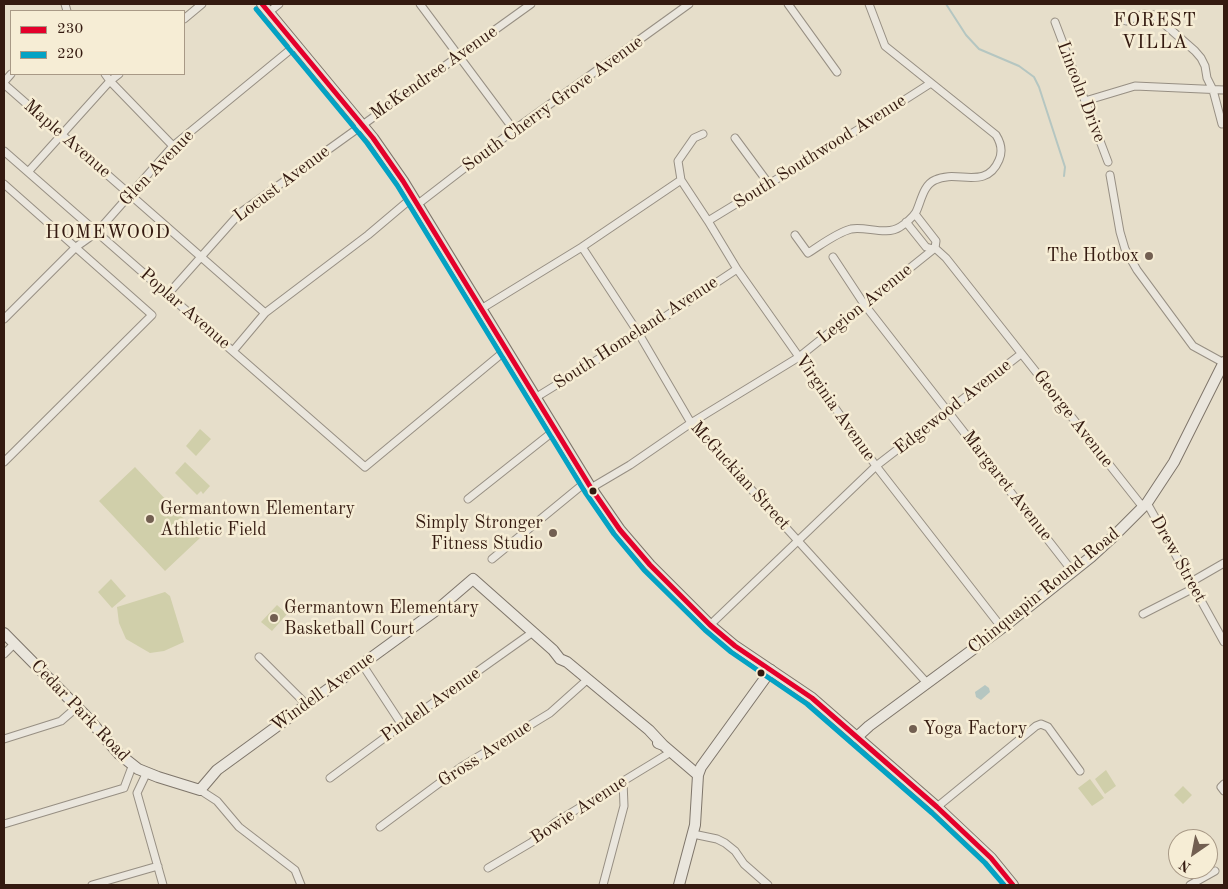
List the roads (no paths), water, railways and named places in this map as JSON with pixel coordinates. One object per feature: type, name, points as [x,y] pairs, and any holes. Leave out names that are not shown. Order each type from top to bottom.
[{"type":"main road","points":[[262,4],[380,148],[415,201],[555,430],[620,530],[650,565],[710,625],[735,646],[812,698],[858,737],[991,858],[1013,885]]},
{"type":"street","points":[[185,18],[202,4]]},
{"type":"street","points":[[269,12],[279,4]]},
{"type":"street","points":[[420,4],[514,130]]},
{"type":"street","name":"McKendree Avenue","points":[[362,124],[459,57],[531,4]]},
{"type":"street","name":"South Cherry Grove Avenue","points":[[233,351],[265,313],[368,235],[689,4]]},
{"type":"street","points":[[788,4],[837,72]]},
{"type":"street","points":[[795,235],[808,253],[852,229],[891,230],[899,228],[915,214],[926,189],[934,180],[947,177],[981,177],[988,174],[996,165],[1002,151],[996,135],[885,46],[869,4]]},
{"type":"street","points":[[1126,21],[1144,14],[1154,15],[1196,50],[1213,90],[1222,124]]},
{"type":"street","name":"Lincoln Drive","points":[[1055,22],[1108,162]]},
{"type":"street","name":"Glen Avenue","points":[[4,319],[76,247],[97,232],[174,146],[296,45]]},
{"type":"street","points":[[106,75],[174,146]]},
{"type":"street","points":[[28,172],[110,81],[118,75]]},
{"type":"street","name":"South Southwood Avenue","points":[[708,221],[931,82]]},
{"type":"street","name":"Maple Avenue","points":[[4,83],[265,313]]},
{"type":"street","points":[[1085,101],[1135,86],[1224,90]]},
{"type":"street","name":"Locust Avenue","points":[[168,294],[240,213],[362,124]]},
{"type":"street","points":[[481,309],[582,247],[681,180],[678,161],[694,138],[703,134]]},
{"type":"street","points":[[735,138],[769,184]]},
{"type":"street","name":"Poplar Avenue","points":[[4,150],[365,467],[506,350]]},
{"type":"street","points":[[1110,175],[1121,235],[1137,270],[1194,346],[1224,362]]},
{"type":"street","name":"Virginia Avenue","points":[[681,180],[737,269],[876,466],[1002,628]]},
{"type":"street","name":"Poplar Avenue","points":[[4,185],[152,315],[4,462]]},
{"type":"street","name":"George Avenue","points":[[915,214],[936,241],[934,248],[946,258],[1021,354],[1144,504]]},
{"type":"street","points":[[906,222],[926,246],[934,248]]},
{"type":"street","name":"McGuckian Street","points":[[582,247],[639,334],[692,424],[927,683]]},
{"type":"street","name":"Legion Avenue","points":[[492,559],[589,484],[630,465],[799,357],[934,248]]},
{"type":"street","name":"Margaret Avenue","points":[[833,257],[864,304],[1073,572]]},
{"type":"street","name":"South Homeland Avenue","points":[[535,398],[639,334],[737,269]]},
{"type":"street","name":"Edgewood Avenue","points":[[710,625],[876,466],[1021,354]]},
{"type":"street","name":"Chinquapin Round Road","points":[[858,737],[869,726],[1002,628],[1116,535],[1144,504],[1179,453],[1224,362]]},
{"type":"street","points":[[468,499],[555,430]]},
{"type":"street","name":"Drew Street","points":[[1144,504],[1224,642]]},
{"type":"street","points":[[1143,614],[1192,585],[1224,563]]},
{"type":"street","name":"Windell Avenue","points":[[200,790],[217,770],[438,609],[473,580],[533,632]]},
{"type":"street","points":[[533,632],[553,650],[564,655],[567,662],[657,737],[698,775]]},
{"type":"street","name":"Pindell Avenue","points":[[330,778],[533,632]]},
{"type":"street","name":"Cedar Park Road","points":[[4,633],[77,707],[119,754],[147,772],[200,790],[217,801],[239,827],[295,870],[302,885]]},
{"type":"street","points":[[4,654],[14,644]]},
{"type":"street","points":[[259,657],[306,704]]},
{"type":"street","points":[[362,664],[402,725]]},
{"type":"street","points":[[679,885],[693,834],[698,775],[707,757],[771,670]]},
{"type":"street","name":"Gross Avenue","points":[[380,826],[461,767],[550,713],[588,679]]},
{"type":"street","points":[[4,739],[61,721],[77,707]]},
{"type":"street","points":[[937,807],[993,760],[1041,724],[1048,727],[1080,771]]},
{"type":"street","name":"Bowie Avenue","points":[[488,868],[532,842],[556,822],[623,781],[667,748]]},
{"type":"street","points":[[124,788],[132,764]]},
{"type":"street","points":[[147,772],[137,793],[163,885]]},
{"type":"street","points":[[603,885],[624,806],[623,781]]},
{"type":"street","points":[[4,824],[124,788],[137,793]]},
{"type":"street","points":[[693,834],[718,839],[725,843],[735,851],[744,864],[768,885]]},
{"type":"street","points":[[92,885],[158,866]]},
{"type":"street","points":[[753,885],[759,878]]},
{"type":"waterway","points":[[946,4],[966,35],[979,49],[1019,66],[1034,77],[1065,167],[1064,176]]},
{"type":"place","name":"The Hotbox","points":[[1149,256]]},
{"type":"place","name":"Germantown Elementary Athletic Field","points":[[150,519]]},
{"type":"place","name":"Simply Stronger Fitness Studio","points":[[553,533]]},
{"type":"place","name":"Germantown Elementary Basketball Court","points":[[274,618]]},
{"type":"place","name":"Yoga Factory","points":[[913,729]]},
{"type":"district","name":"FOREST VILLA","points":[[1155,32]]},
{"type":"district","name":"HOMEWOOD","points":[[108,233]]}]
